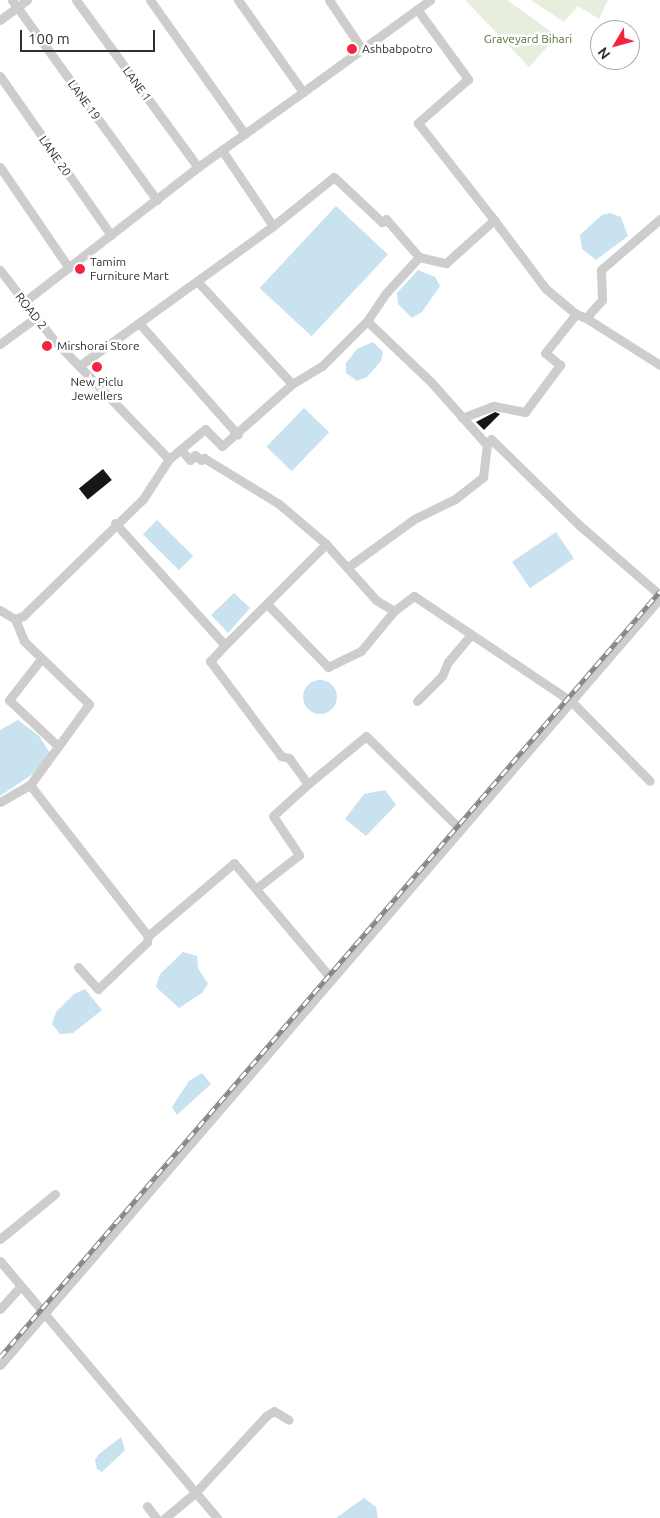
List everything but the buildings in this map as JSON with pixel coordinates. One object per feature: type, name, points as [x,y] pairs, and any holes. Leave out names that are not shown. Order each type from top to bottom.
[{"type":"street","points":[[0,20],[15,4],[27,0]]},
{"type":"street","name":"LANE 1","points":[[76,0],[198,167]]},
{"type":"street","points":[[150,0],[245,134]]},
{"type":"street","points":[[238,0],[303,92]]},
{"type":"street","points":[[329,0],[362,50]]},
{"type":"street","points":[[24,302],[198,167],[430,0]]},
{"type":"street","name":"LANE 19","points":[[15,4],[157,200]]},
{"type":"street","points":[[417,9],[468,79],[418,123],[494,220],[530,271],[576,314],[586,318],[660,365]]},
{"type":"street","name":"LANE 20","points":[[0,76],[111,235]]},
{"type":"street","points":[[222,150],[273,226]]},
{"type":"street","points":[[0,167],[69,268]]},
{"type":"street","points":[[79,366],[273,226],[334,177],[382,222],[386,219],[419,257],[446,263],[494,220]]},
{"type":"street","points":[[586,318],[602,300],[601,270],[660,219]]},
{"type":"street","points":[[15,619],[23,616],[115,523],[143,499],[169,459],[205,429],[222,446],[238,435],[292,384],[322,366],[367,321],[386,292],[419,257]]},
{"type":"street","name":"ROAD 2","points":[[0,270],[35,318],[169,459]]},
{"type":"street","points":[[197,281],[292,384]]},
{"type":"street","points":[[462,418],[494,406],[525,412],[560,365],[545,353],[576,314]]},
{"type":"street","points":[[0,344],[35,318]]},
{"type":"street","points":[[367,321],[487,445]]},
{"type":"street","points":[[139,323],[238,435]]},
{"type":"street","points":[[0,1365],[45,1310],[572,702],[660,596],[578,524],[491,439],[487,445],[483,477],[455,499],[414,519],[348,567]]},
{"type":"street","points":[[181,450],[190,460],[195,455],[201,460],[204,458],[271,499],[326,544],[376,600],[394,611]]},
{"type":"street","points":[[115,523],[225,646]]},
{"type":"street","points":[[308,784],[289,758],[281,756],[210,661],[326,544]]},
{"type":"street","points":[[267,604],[328,667],[361,651],[394,611],[414,596],[572,702],[650,781]]},
{"type":"street","points":[[0,610],[15,619],[24,641],[89,704],[56,745],[47,766],[30,786],[0,802]]},
{"type":"street","points":[[417,701],[442,676],[448,662],[470,635]]},
{"type":"street","points":[[41,659],[9,700],[56,745]]},
{"type":"street","points":[[258,887],[299,854],[273,816],[366,736],[460,829]]},
{"type":"street","points":[[30,786],[148,936]]},
{"type":"street","points":[[78,967],[98,988],[147,942],[148,936],[234,863],[258,887],[332,978]]},
{"type":"street","points":[[0,1239],[55,1194]]},
{"type":"street","points":[[0,1261],[45,1310],[213,1517]]},
{"type":"street","points":[[0,1309],[21,1286]]},
{"type":"street","points":[[165,1518],[195,1493],[266,1416],[274,1410],[288,1420]]},
{"type":"street","points":[[147,1506],[156,1518]]},
{"type":"green space","name":"Graveyard Bihari","points":[[465,0],[507,0],[557,36],[529,67]]},
{"type":"green space","points":[[531,0],[608,0],[599,19],[578,6],[564,22]]},
{"type":"water","points":[[336,206],[388,254],[312,336],[260,288]]},
{"type":"water","points":[[610,213],[621,217],[628,236],[596,260],[582,249],[580,235],[602,215]]},
{"type":"water","points":[[418,270],[435,277],[440,286],[422,312],[412,318],[398,304],[397,293]]},
{"type":"water","points":[[373,342],[383,352],[381,361],[367,377],[357,381],[346,373],[346,363],[357,349]]},
{"type":"water","points":[[304,408],[329,432],[292,471],[266,447]]},
{"type":"water","points":[[157,520],[193,556],[179,570],[143,534]]},
{"type":"water","points":[[556,532],[574,559],[530,588],[512,562]]},
{"type":"water","points":[[234,593],[250,608],[228,633],[211,615]]},
{"type":"water","points":[[320,680],[332,685],[337,697],[332,709],[320,714],[308,709],[303,697],[308,685]]},
{"type":"water","points":[[18,720],[39,736],[50,753],[33,774],[0,796],[0,730]]},
{"type":"water","points":[[385,790],[396,805],[366,836],[345,819],[364,794]]},
{"type":"water","points":[[183,952],[197,956],[198,968],[208,984],[202,993],[179,1008],[156,987],[160,974]]},
{"type":"water","points":[[85,989],[102,1010],[73,1033],[60,1034],[52,1024],[56,1012],[74,994]]},
{"type":"water","points":[[202,1073],[211,1084],[177,1115],[172,1107],[189,1081]]},
{"type":"water","points":[[121,1437],[125,1450],[102,1472],[97,1469],[95,1460],[99,1454]]},
{"type":"water","points":[[364,1498],[376,1507],[378,1518],[336,1518]]},
{"type":"railway","points":[[0,1357],[660,591]]},
{"type":"place","name":"Ashbabpotro","points":[[352,49]]},
{"type":"place","name":"Tamim Furniture Mart","points":[[80,269]]},
{"type":"place","name":"Mirshorai Store","points":[[47,346]]},
{"type":"place","name":"New Piclu Jewellers","points":[[97,367]]}]
